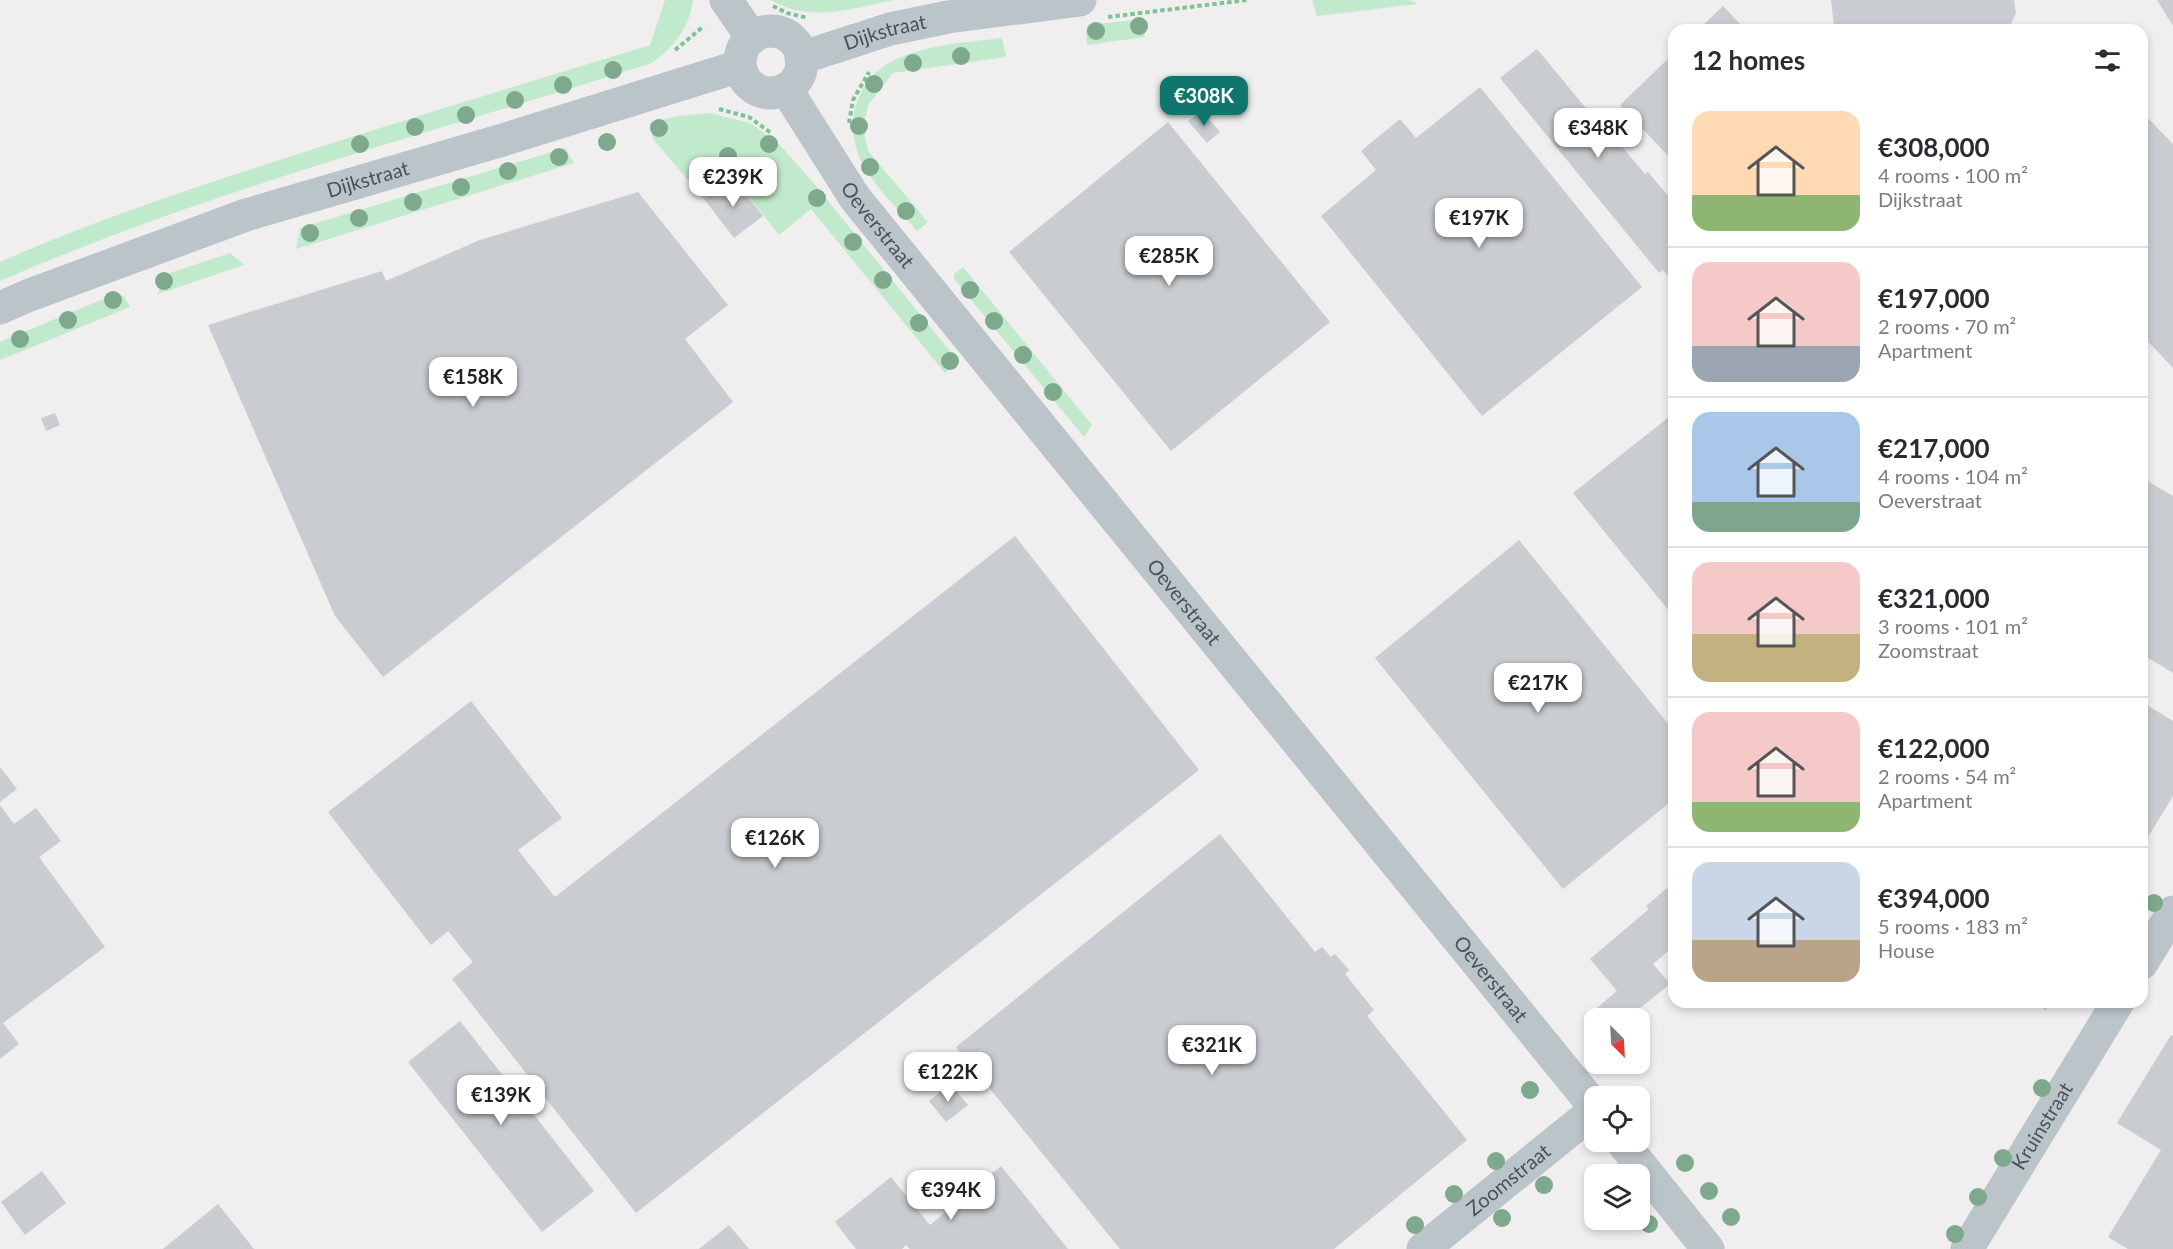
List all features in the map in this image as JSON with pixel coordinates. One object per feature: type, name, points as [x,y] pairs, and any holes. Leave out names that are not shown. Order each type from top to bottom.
[{"type":"street","points":[[726,0],[746,52],[743,76],[749,84],[767,93],[786,89],[799,76],[801,58],[795,44],[780,33],[770,32],[746,52]]},
{"type":"street","name":"Dijkstraat","points":[[801,58],[890,29],[948,17],[1089,9]]},
{"type":"street","name":"Dijkstraat","points":[[0,308],[246,215],[509,138],[746,52]]},
{"type":"street","name":"Oeverstraat","points":[[786,89],[855,198],[1584,1094]]},
{"type":"street","points":[[2148,953],[2173,912]]},
{"type":"street","name":"Kruinstraat","points":[[1967,1249],[2114,1008]]},
{"type":"street","name":"Zoomstraat","points":[[1423,1249],[1584,1119]]},
{"type":"street","points":[[1630,1152],[1708,1249]]},
{"type":"path","points":[[1089,9],[1247,0]]},
{"type":"path","points":[[849,129],[853,100],[869,72],[876,66]]},
{"type":"path","points":[[711,109],[730,111],[749,117],[776,137]]},
{"type":"green space","points":[[665,0],[693,0],[688,19],[679,36],[652,63],[241,190],[80,248],[0,281],[0,262],[131,210],[312,149],[650,45]]},
{"type":"green space","points":[[771,0],[893,0],[846,10],[816,12],[786,7]]},
{"type":"green space","points":[[1312,0],[1409,0],[1418,4],[1317,16]]},
{"type":"green space","points":[[1143,19],[1145,37],[1087,45],[1088,25]]},
{"type":"green space","points":[[1002,38],[1006,57],[893,73],[868,105],[864,123],[868,151],[928,222],[917,231],[880,189],[862,163],[853,132],[858,100],[867,82],[875,73],[903,56],[952,44]]},
{"type":"green space","points":[[710,113],[750,123],[776,141],[811,180],[958,361],[945,373],[811,209],[779,235],[733,177],[704,199],[653,139],[650,123],[678,116]]},
{"type":"green space","points":[[565,148],[574,163],[296,249],[300,228]]},
{"type":"green space","points":[[230,253],[244,265],[158,294],[161,279],[170,273]]},
{"type":"green space","points":[[963,267],[1092,425],[1084,437],[954,279],[954,274]]},
{"type":"green space","points":[[120,294],[130,307],[0,360],[0,342]]},
{"type":"building","points":[[1831,0],[2014,0],[2016,13],[2011,24],[1834,24]]},
{"type":"building","points":[[2157,0],[2173,0],[2173,26]]},
{"type":"building","points":[[1723,6],[1740,24],[1704,24]]},
{"type":"building","points":[[1537,49],[1645,174],[1648,172],[1668,196],[1668,276],[1663,270],[1659,273],[1500,78]]},
{"type":"building","points":[[1668,59],[1668,156],[1620,105]]},
{"type":"building","points":[[1480,87],[1642,287],[1482,416],[1321,216],[1376,170],[1361,151],[1400,119],[1416,138]]},
{"type":"building","points":[[1202,111],[1220,132],[1207,143],[1188,121]]},
{"type":"building","points":[[2148,118],[2173,144],[2173,368],[2148,341]]},
{"type":"building","points":[[1168,122],[1330,322],[1171,451],[1009,252]]},
{"type":"building","points":[[732,177],[763,216],[734,238],[704,199]]},
{"type":"building","points":[[638,192],[728,305],[685,339],[733,402],[383,677],[335,616],[208,325],[382,271],[386,281],[480,240]]},
{"type":"building","points":[[55,413],[60,425],[46,431],[41,418]]},
{"type":"building","points":[[1668,418],[1668,610],[1573,493]]},
{"type":"building","points":[[2148,481],[2173,496],[2173,673],[2148,658]]},
{"type":"building","points":[[1015,536],[1199,770],[636,1213],[452,979],[473,962],[448,931],[431,945],[328,812],[471,701],[562,818],[518,850],[555,897]]},
{"type":"building","points":[[1519,540],[1668,724],[1668,804],[1563,889],[1375,658]]},
{"type":"building","points":[[2148,706],[2173,721],[2173,796],[2148,837]]},
{"type":"building","points":[[0,767],[17,789],[0,802]]},
{"type":"building","points":[[0,805],[14,824],[36,808],[61,841],[39,857],[105,947],[3,1023],[19,1044],[0,1059]]},
{"type":"building","points":[[1220,834],[1315,952],[1322,947],[1331,957],[1335,954],[1349,970],[1345,974],[1374,1010],[1367,1016],[1467,1140],[1334,1249],[1120,1249],[956,1047]]},
{"type":"building","points":[[1668,887],[1668,951],[1653,964],[1668,982],[1668,986],[1640,1008],[1597,1008],[1617,991],[1590,959],[1649,909],[1646,906]]},
{"type":"building","points":[[460,1021],[594,1191],[542,1232],[408,1062]]},
{"type":"building","points":[[2171,1035],[2173,1036],[2173,1249],[2128,1249],[2108,1237],[2161,1150],[2117,1123]]},
{"type":"building","points":[[950,1084],[968,1105],[946,1122],[929,1101]]},
{"type":"building","points":[[1001,1166],[1068,1249],[910,1249],[906,1245],[902,1249],[856,1249],[835,1222],[891,1177],[930,1225]]},
{"type":"building","points":[[42,1171],[66,1203],[25,1235],[1,1202]]},
{"type":"building","points":[[218,1204],[254,1249],[163,1249]]},
{"type":"building","points":[[729,1225],[749,1249],[699,1249]]}]
